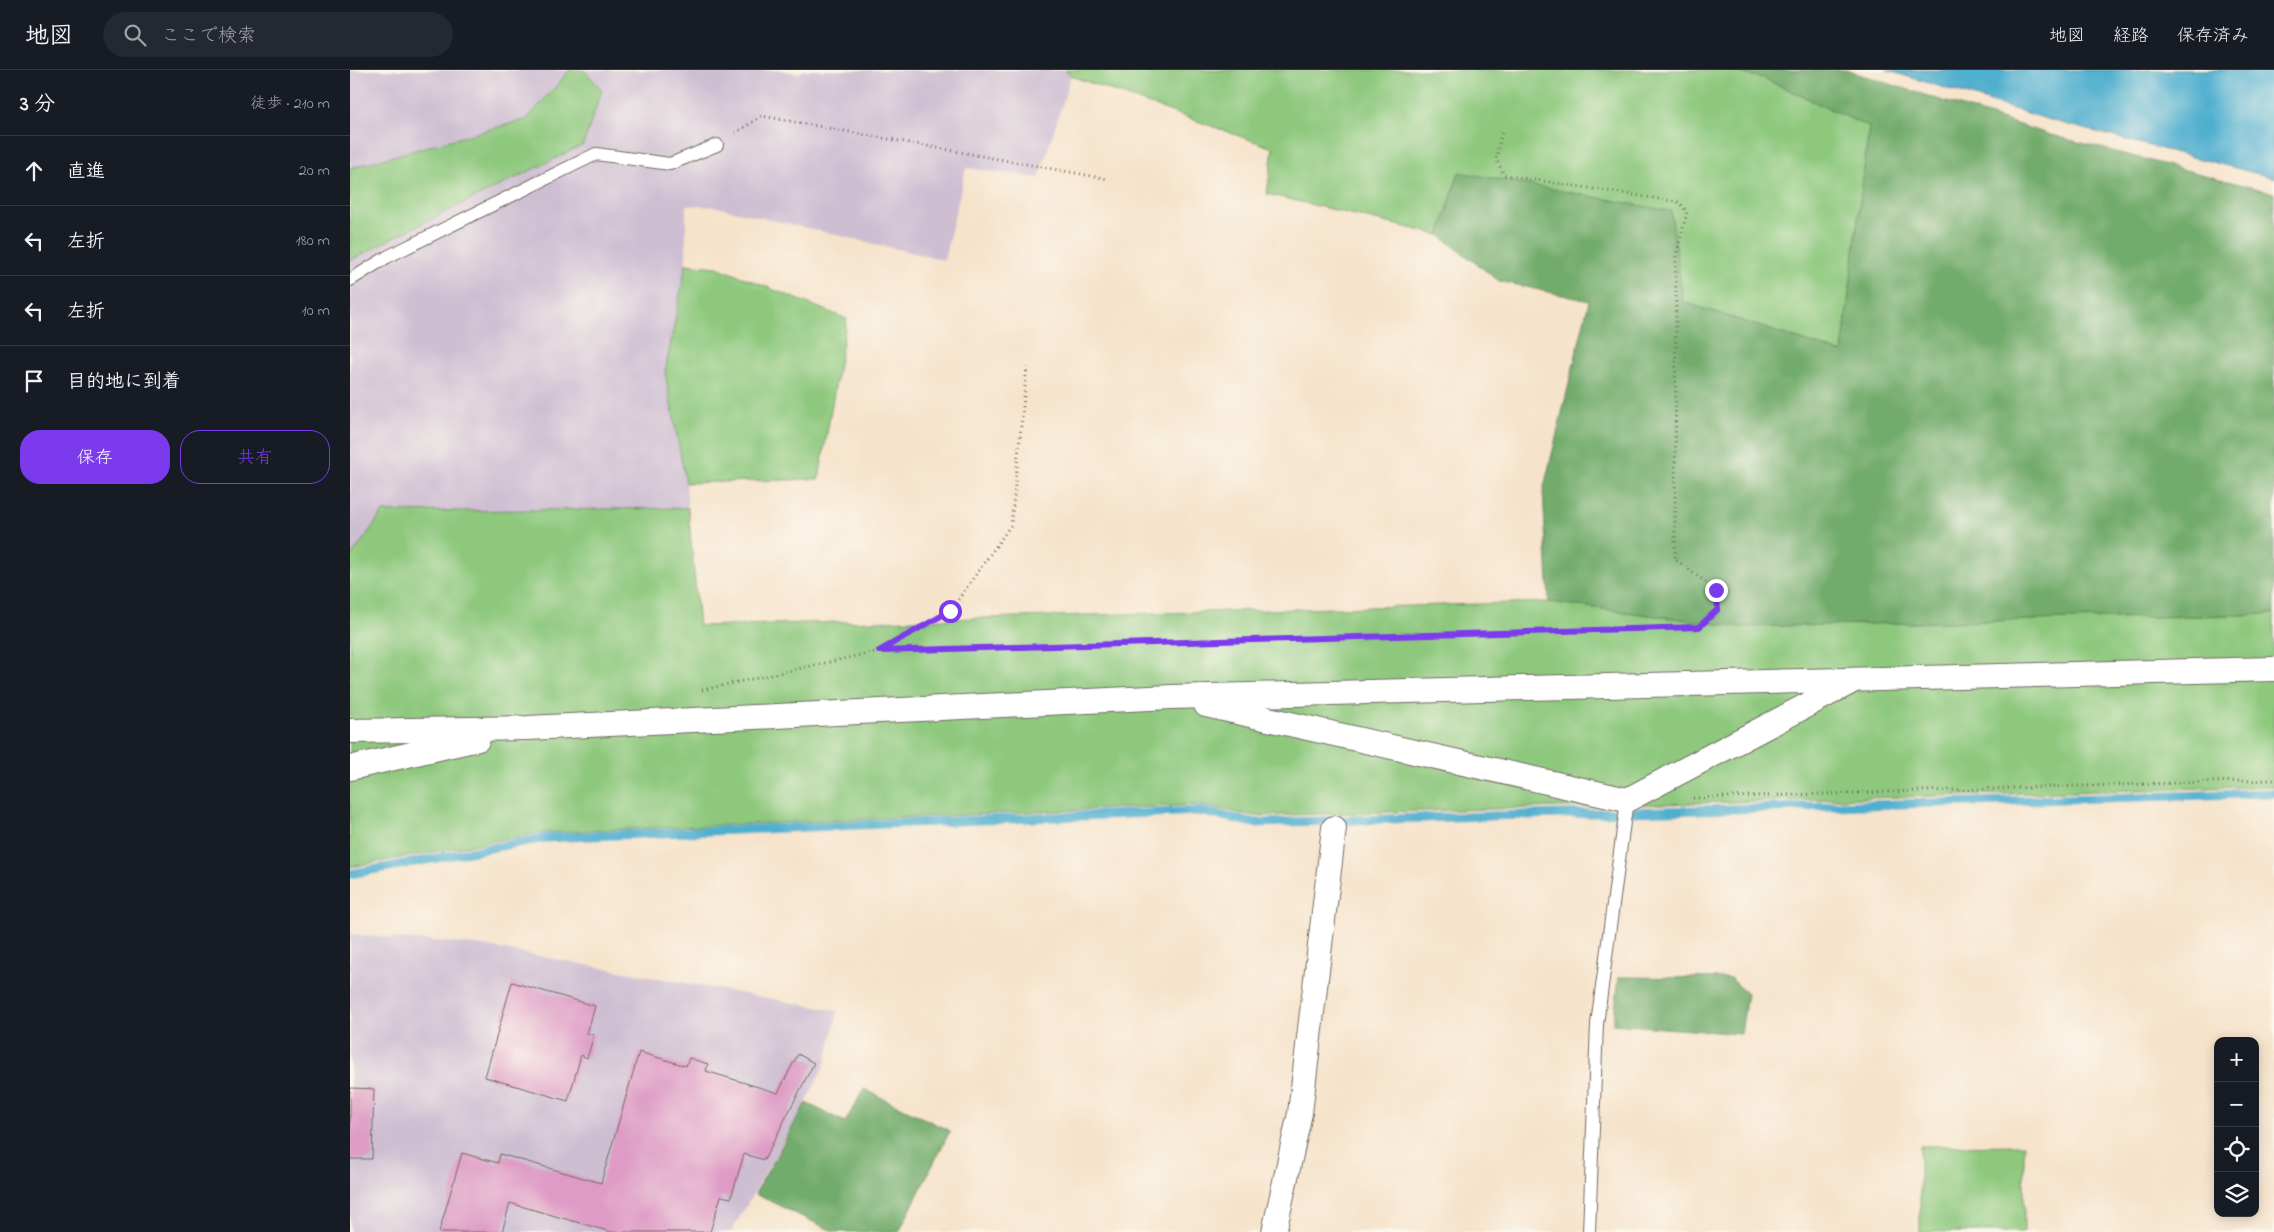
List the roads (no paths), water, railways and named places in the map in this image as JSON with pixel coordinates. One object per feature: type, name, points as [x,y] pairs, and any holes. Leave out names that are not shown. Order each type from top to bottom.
[{"type":"street","points":[[350,731],[528,728],[1171,697],[2274,669]]},
{"type":"street","points":[[1171,697],[1627,800],[1854,680]]},
{"type":"street","points":[[350,768],[528,728]]},
{"type":"street","points":[[1274,1232],[1300,1113],[1334,828]]},
{"type":"lane","points":[[350,280],[388,258],[596,154],[670,164],[717,145]]},
{"type":"lane","points":[[1589,1232],[1597,1024],[1627,800]]},
{"type":"water","points":[[1886,70],[2274,70],[2274,178],[2053,121]]},
{"type":"waterway","points":[[350,874],[544,838],[1200,811],[1255,823],[2274,793]]}]
